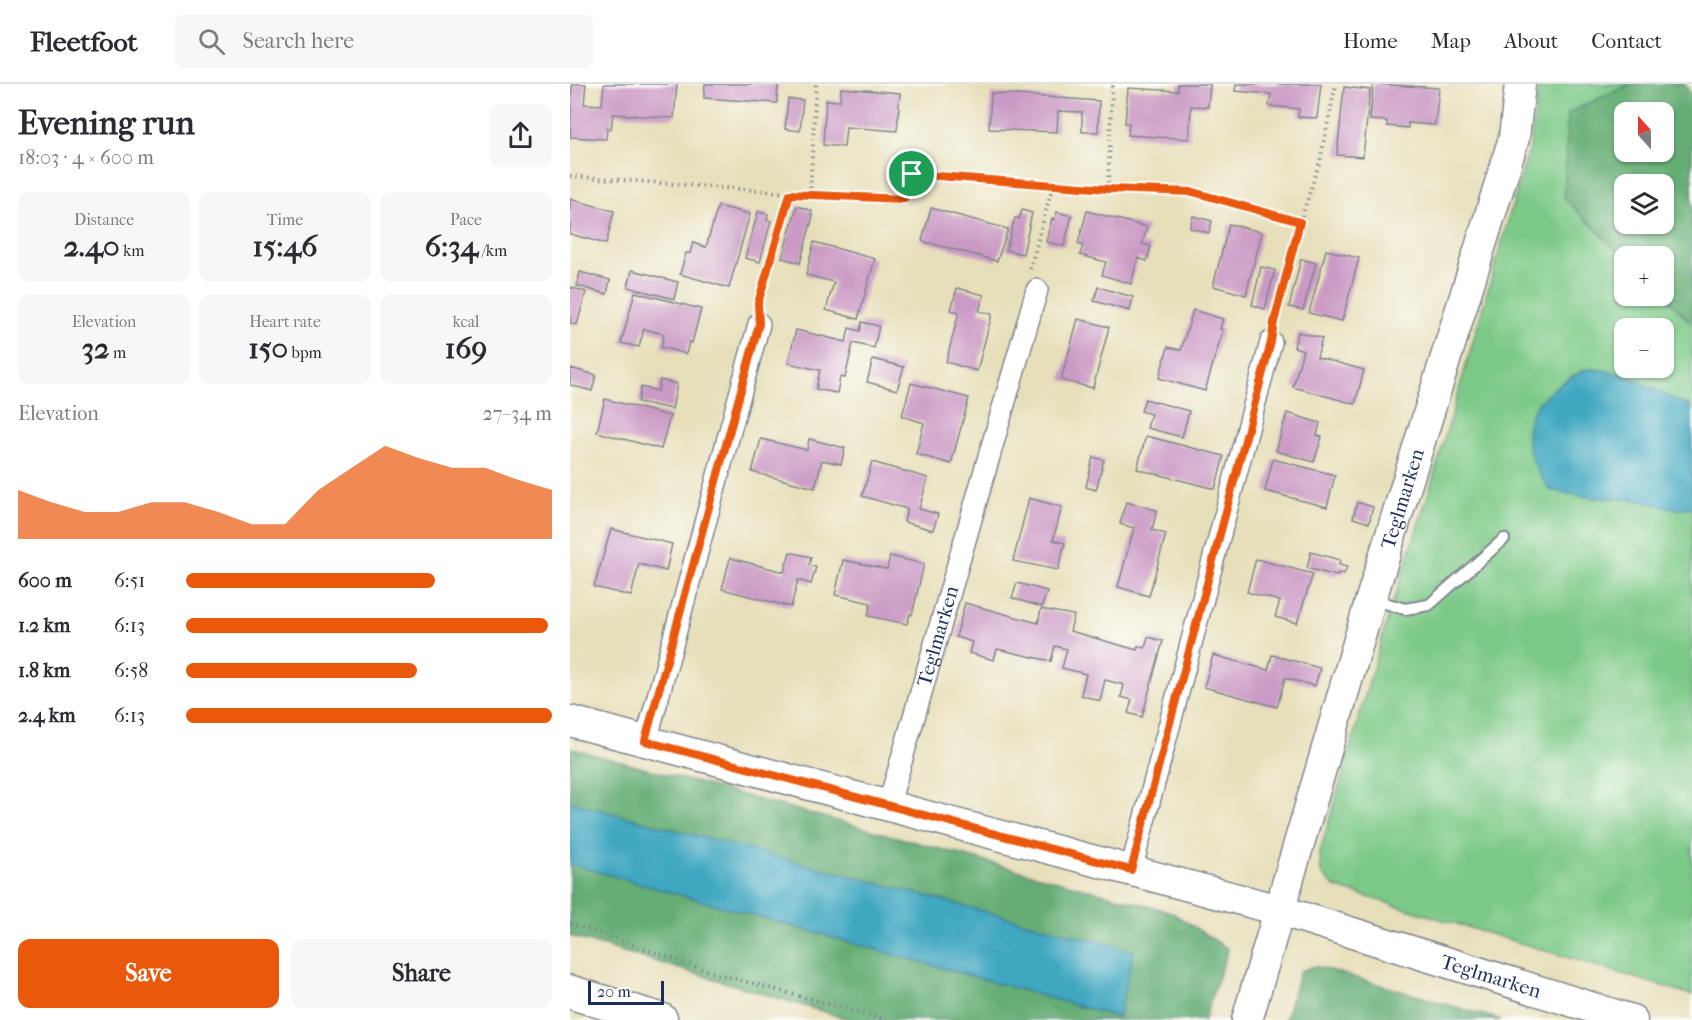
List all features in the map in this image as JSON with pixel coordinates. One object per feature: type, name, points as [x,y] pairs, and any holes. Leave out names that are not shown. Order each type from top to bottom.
[{"type":"main road","points":[[570,992],[661,1020]]},
{"type":"street","name":"Teglmarken","points":[[1247,1020],[1371,599],[1514,138],[1520,84]]},
{"type":"street","name":"Teglmarken","points":[[888,807],[1037,290]]},
{"type":"street","points":[[645,741],[759,324]]},
{"type":"street","points":[[1131,870],[1271,342]]},
{"type":"street","name":"Teglmarken","points":[[570,721],[1279,910],[1632,1020]]},
{"type":"lane","points":[[1371,599],[1405,609],[1429,605],[1504,539]]},
{"type":"path","points":[[810,194],[816,84]]},
{"type":"path","points":[[1108,189],[1112,87],[1110,84]]},
{"type":"path","points":[[1271,342],[1300,222],[1320,161],[1336,84]]},
{"type":"path","points":[[570,176],[790,194],[904,199],[912,174],[1108,189],[1193,192],[1300,222]]},
{"type":"path","points":[[1037,290],[1030,268],[1053,184]]},
{"type":"path","points":[[759,324],[758,303],[790,194]]},
{"type":"path","points":[[570,923],[714,973],[888,1020]]},
{"type":"green space","points":[[1539,84],[1684,84],[1692,100],[1692,995],[1335,887],[1321,873],[1320,852],[1386,624],[1430,489],[1530,145]]},
{"type":"green space","points":[[1631,84],[1685,84],[1692,97],[1692,324],[1674,305],[1674,246],[1614,247],[1564,198],[1568,113]]},
{"type":"green space","points":[[570,748],[1171,912],[1228,949],[1204,1020],[851,1020],[570,936]]},
{"type":"green space","points":[[1315,966],[1501,1020],[1285,1020],[1300,971]]},
{"type":"water","points":[[1586,369],[1601,370],[1614,373],[1614,378],[1630,378],[1692,407],[1692,507],[1678,509],[1631,499],[1593,498],[1550,490],[1529,450],[1527,434],[1530,419],[1537,405],[1566,381]]},
{"type":"water","points":[[570,802],[1134,951],[1118,1017],[570,864]]},
{"type":"building","points":[[572,84],[586,84],[584,104],[602,105],[604,84],[677,84],[674,118],[613,114],[611,129],[607,128],[606,139],[570,137]]},
{"type":"building","points":[[705,84],[778,84],[777,103],[704,98]]},
{"type":"building","points":[[1178,84],[1210,84],[1208,107],[1191,106],[1189,139],[1128,135],[1129,123],[1125,123],[1128,88],[1178,91]]},
{"type":"building","points":[[1236,84],[1321,84],[1317,118],[1298,117],[1299,109],[1269,106],[1271,94],[1235,91]]},
{"type":"building","points":[[1373,84],[1439,88],[1435,125],[1408,123],[1408,128],[1387,126],[1387,121],[1370,120]]},
{"type":"building","points":[[1344,87],[1370,90],[1363,157],[1337,155]]},
{"type":"building","points":[[841,88],[900,93],[897,131],[846,127],[844,147],[823,145],[826,100],[840,101]]},
{"type":"building","points":[[991,93],[1099,101],[1098,132],[1082,132],[1082,112],[1058,111],[1057,132],[989,129]]},
{"type":"building","points":[[788,99],[803,100],[800,131],[785,129]]},
{"type":"building","points":[[570,199],[614,211],[606,244],[570,234]]},
{"type":"building","points":[[718,206],[750,214],[729,288],[680,274],[686,253],[690,253],[693,243],[706,247]]},
{"type":"building","points":[[797,206],[812,211],[813,216],[800,263],[782,258]]},
{"type":"building","points":[[931,208],[1008,229],[997,261],[922,241]]},
{"type":"building","points":[[1022,210],[1032,213],[1023,254],[1006,250],[1015,218],[1019,219]]},
{"type":"building","points":[[1087,211],[1147,227],[1142,244],[1151,246],[1147,261],[1138,258],[1131,284],[1102,275],[1106,262],[1080,255],[1083,246],[1078,244]]},
{"type":"building","points":[[758,212],[768,214],[767,220],[771,221],[760,262],[745,258]]},
{"type":"building","points":[[1057,212],[1072,216],[1064,246],[1046,242],[1052,218],[1055,219]]},
{"type":"building","points":[[1193,216],[1212,221],[1209,233],[1190,228]]},
{"type":"building","points":[[1229,224],[1262,232],[1246,295],[1213,286]]},
{"type":"building","points":[[814,242],[875,259],[858,319],[826,310],[834,282],[806,275]]},
{"type":"building","points":[[1326,250],[1359,258],[1342,321],[1309,313]]},
{"type":"building","points":[[1301,259],[1316,263],[1303,310],[1289,307]]},
{"type":"building","points":[[1261,267],[1275,270],[1265,309],[1252,305]]},
{"type":"building","points":[[632,270],[678,282],[674,299],[628,287]]},
{"type":"building","points":[[580,272],[610,280],[607,294],[577,286]]},
{"type":"building","points":[[570,287],[586,292],[577,325],[570,323]]},
{"type":"building","points":[[1098,287],[1133,297],[1130,311],[1094,301]]},
{"type":"building","points":[[957,288],[984,295],[979,311],[992,314],[977,371],[946,362],[959,312],[951,310]]},
{"type":"building","points":[[635,292],[701,309],[692,343],[689,342],[686,354],[661,347],[664,334],[644,329],[639,347],[621,343]]},
{"type":"building","points":[[1193,310],[1223,319],[1220,329],[1223,330],[1205,391],[1159,378],[1168,347],[1181,350]]},
{"type":"building","points":[[1078,319],[1109,327],[1093,388],[1061,380]]},
{"type":"building","points":[[862,322],[879,326],[874,348],[853,343],[845,378],[840,377],[837,393],[816,389],[820,370],[788,363],[796,330],[846,342],[849,328],[860,331]]},
{"type":"building","points":[[1298,332],[1322,338],[1317,357],[1364,370],[1355,404],[1293,387],[1303,350],[1294,347]]},
{"type":"building","points":[[873,359],[904,367],[897,390],[867,382]]},
{"type":"building","points":[[570,368],[596,375],[592,391],[570,385]]},
{"type":"building","points":[[660,380],[677,384],[672,409],[638,402],[641,387],[658,391]]},
{"type":"building","points":[[911,383],[969,398],[951,464],[916,454],[924,423],[902,416]]},
{"type":"building","points":[[605,399],[670,416],[661,449],[597,432]]},
{"type":"building","points":[[1145,399],[1189,411],[1182,437],[1147,428],[1151,414],[1141,411]]},
{"type":"building","points":[[1287,413],[1320,423],[1317,435],[1322,437],[1314,462],[1276,451]]},
{"type":"building","points":[[1146,436],[1224,456],[1215,489],[1137,469]]},
{"type":"building","points":[[761,439],[807,450],[809,439],[845,448],[841,464],[822,460],[815,488],[752,472]]},
{"type":"building","points":[[1093,457],[1104,460],[1096,490],[1086,487]]},
{"type":"building","points":[[1273,459],[1335,475],[1327,507],[1265,491]]},
{"type":"building","points":[[872,462],[928,478],[919,509],[938,514],[933,530],[904,522],[907,509],[862,496]]},
{"type":"building","points":[[1029,498],[1062,507],[1053,540],[1065,543],[1058,570],[1013,561]]},
{"type":"building","points":[[1126,502],[1157,510],[1152,530],[1166,534],[1149,596],[1118,587],[1134,528],[1120,524]]},
{"type":"building","points":[[1357,502],[1373,507],[1369,523],[1353,518]]},
{"type":"building","points":[[611,529],[672,544],[666,571],[639,564],[631,596],[594,587]]},
{"type":"building","points":[[790,552],[811,557],[809,565],[816,567],[811,584],[798,580],[791,607],[722,589],[730,558],[784,572]]},
{"type":"building","points":[[1311,552],[1340,560],[1339,565],[1347,567],[1344,574],[1338,573],[1337,576],[1307,568]]},
{"type":"building","points":[[890,556],[924,564],[912,615],[910,614],[907,624],[868,616],[871,603],[835,595],[843,560],[887,569]]},
{"type":"building","points":[[1256,559],[1313,574],[1297,623],[1275,617],[1280,601],[1247,592]]},
{"type":"building","points":[[1017,583],[1047,591],[1042,607],[1012,598]]},
{"type":"building","points":[[965,603],[1038,623],[1041,609],[1074,615],[1070,631],[1137,650],[1138,646],[1145,648],[1148,637],[1163,641],[1142,717],[1128,713],[1132,700],[1121,697],[1124,685],[1105,680],[1100,701],[1081,695],[1086,674],[1062,668],[1067,649],[1055,646],[1051,661],[997,649],[994,660],[969,653],[972,642],[956,637]]},
{"type":"building","points":[[1213,655],[1268,670],[1272,655],[1320,668],[1315,686],[1285,678],[1277,707],[1204,687]]},
{"type":"route","points":[[912,174],[1108,189],[1193,192],[1300,222],[1271,342],[1131,870],[645,741],[759,324],[758,303],[790,194],[904,199],[912,174]]}]
